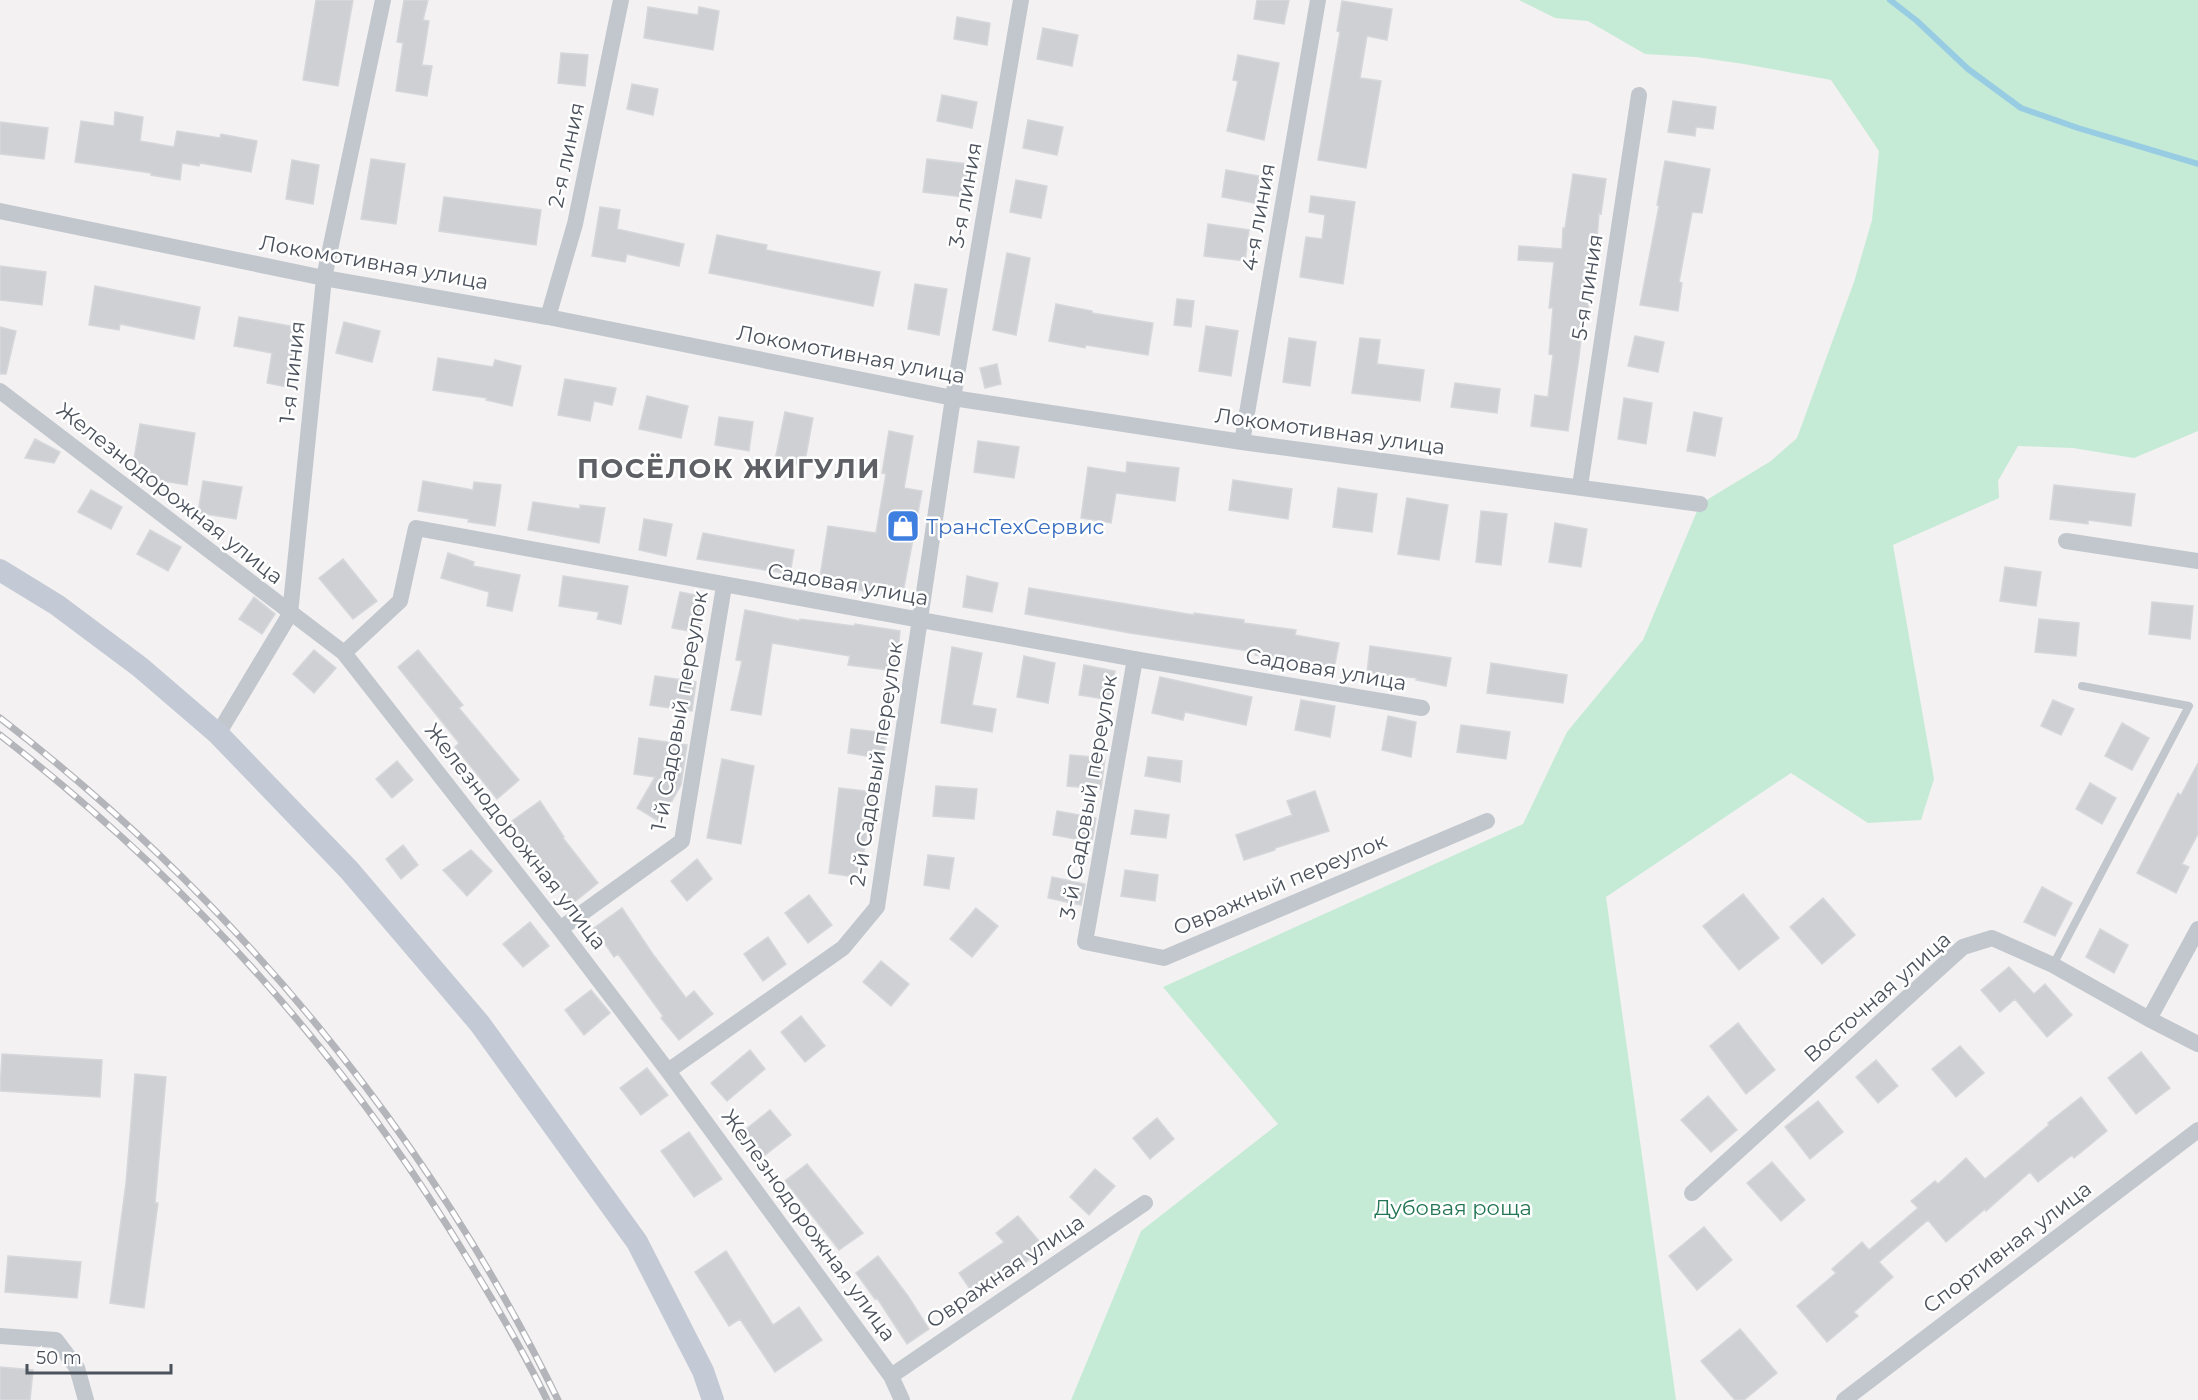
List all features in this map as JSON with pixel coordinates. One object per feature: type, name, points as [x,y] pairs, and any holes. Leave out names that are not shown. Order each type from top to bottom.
[{"type":"street","name":"1-я линия","points":[[218,734],[290,614],[324,278],[383,0]]},
{"type":"street","name":"2-я линия","points":[[548,317],[575,224],[621,0]]},
{"type":"street","name":"3-я линия","points":[[953,398],[1022,0]]},
{"type":"street","name":"4-я линия","points":[[1242,442],[1318,0]]},
{"type":"street","name":"5-я линия","points":[[1580,486],[1639,95]]},
{"type":"street","name":"Локомотивная улица","points":[[0,211],[324,278],[548,317],[953,398],[1242,442],[1700,504]]},
{"type":"street","name":"Железнодорожная улица","points":[[0,391],[344,653],[668,1071],[891,1376],[902,1400]]},
{"type":"street","name":"2-й Садовый переулок","points":[[668,1071],[843,948],[877,907],[953,398]]},
{"type":"street","name":"Садовая улица","points":[[344,653],[400,601],[416,528],[724,586],[1422,708]]},
{"type":"street","points":[[2066,541],[2198,561]]},
{"type":"street","points":[[0,570],[57,605],[140,667],[218,734],[349,870],[480,1024],[637,1242],[702,1371],[713,1400]]},
{"type":"street","name":"1-й Садовый переулок","points":[[560,929],[682,841],[724,586]]},
{"type":"street","name":"3-й Садовый переулок","points":[[1085,942],[1136,659]]},
{"type":"street","name":"Овражный переулок","points":[[1085,942],[1164,958],[1487,822]]},
{"type":"street","points":[[2149,1019],[2198,929]]},
{"type":"street","name":"Восточная улица","points":[[1692,1193],[1963,947],[1992,938],[2053,965],[2198,1044]]},
{"type":"street","name":"Спортивная улица","points":[[1844,1400],[2198,1130]]},
{"type":"street","name":"Овражная улица","points":[[891,1376],[1145,1203]]},
{"type":"street","points":[[0,1336],[56,1340],[77,1368],[86,1400]]},
{"type":"lane","points":[[2053,965],[2189,706],[2082,686]]},
{"type":"green space","name":"Дубовая роща","points":[[1519,0],[2198,0],[2198,431],[2134,458],[2073,448],[2018,446],[1998,481],[1999,498],[1893,545],[1934,779],[1921,820],[1868,823],[1791,773],[1606,897],[1676,1400],[1071,1400],[1141,1231],[1278,1124],[1163,987],[1523,824],[1567,732],[1643,640],[1700,504],[1771,461],[1797,438],[1854,282],[1872,220],[1879,151],[1831,80],[1696,57],[1645,54],[1588,21],[1555,18]]},
{"type":"building","points":[[316,0],[353,0],[338,86],[303,80]]},
{"type":"building","points":[[404,0],[428,0],[423,20],[429,21],[422,65],[432,66],[427,96],[396,91],[403,43],[397,42]]},
{"type":"building","points":[[1257,0],[1289,0],[1284,24],[1254,19]]},
{"type":"building","points":[[1342,1],[1392,9],[1387,40],[1367,36],[1360,78],[1381,81],[1366,168],[1318,160],[1340,32],[1337,31]]},
{"type":"building","points":[[648,7],[698,15],[699,7],[719,11],[713,50],[644,38]]},
{"type":"building","points":[[957,17],[990,23],[987,45],[954,39]]},
{"type":"building","points":[[1043,28],[1078,35],[1072,66],[1037,59]]},
{"type":"building","points":[[561,53],[588,55],[585,86],[558,83]]},
{"type":"building","points":[[1238,55],[1279,63],[1264,140],[1227,131],[1238,81],[1233,80]]},
{"type":"building","points":[[632,84],[658,89],[653,115],[627,109]]},
{"type":"building","points":[[942,95],[977,102],[972,128],[937,121]]},
{"type":"building","points":[[1673,101],[1716,107],[1713,129],[1696,127],[1695,136],[1668,132]]},
{"type":"building","points":[[115,112],[143,117],[140,141],[174,147],[177,131],[220,138],[221,134],[257,141],[251,172],[200,163],[199,166],[182,163],[180,180],[151,175],[151,173],[75,162],[81,121],[114,126]]},
{"type":"building","points":[[1028,120],[1063,127],[1057,155],[1023,148]]},
{"type":"building","points":[[0,122],[48,128],[44,159],[0,154]]},
{"type":"building","points":[[371,159],[405,164],[396,224],[361,219]]},
{"type":"building","points":[[927,159],[968,164],[963,197],[923,192]]},
{"type":"building","points":[[292,160],[319,165],[313,204],[286,199]]},
{"type":"building","points":[[1665,161],[1710,169],[1702,213],[1692,212],[1679,282],[1682,283],[1678,311],[1640,305]]},
{"type":"building","points":[[1226,170],[1259,176],[1255,203],[1222,197]]},
{"type":"building","points":[[1573,174],[1606,179],[1601,214],[1599,213],[1595,266],[1593,265],[1588,312],[1584,312],[1568,431],[1531,426],[1535,395],[1548,397],[1553,355],[1549,354],[1553,308],[1549,308],[1554,262],[1518,260],[1519,246],[1562,249],[1563,228],[1565,228]]},
{"type":"building","points":[[1016,180],[1047,186],[1041,218],[1010,212]]},
{"type":"building","points":[[1311,196],[1355,202],[1343,284],[1300,277],[1306,237],[1322,239],[1325,215],[1309,212]]},
{"type":"building","points":[[444,197],[541,210],[536,245],[439,231]]},
{"type":"building","points":[[600,207],[620,210],[617,229],[684,244],[679,266],[627,254],[625,262],[592,256]]},
{"type":"building","points":[[1208,224],[1249,230],[1245,261],[1204,256]]},
{"type":"building","points":[[717,235],[767,245],[766,250],[880,272],[873,306],[709,273]]},
{"type":"building","points":[[1007,253],[1030,258],[1016,335],[993,330]]},
{"type":"building","points":[[0,266],[46,272],[42,305],[0,300]]},
{"type":"building","points":[[915,284],[947,289],[939,335],[908,329]]},
{"type":"building","points":[[95,286],[200,307],[194,339],[120,324],[119,330],[89,325]]},
{"type":"building","points":[[1177,299],[1194,301],[1191,327],[1174,325]]},
{"type":"building","points":[[1056,304],[1092,311],[1092,313],[1153,323],[1148,355],[1086,345],[1085,348],[1049,341]]},
{"type":"building","points":[[239,317],[302,328],[292,388],[267,383],[272,353],[234,346]]},
{"type":"building","points":[[344,322],[380,331],[372,362],[336,353]]},
{"type":"building","points":[[1206,326],[1238,331],[1231,376],[1199,371]]},
{"type":"building","points":[[0,327],[16,331],[6,374],[0,374]]},
{"type":"building","points":[[1635,336],[1664,342],[1658,372],[1628,366]]},
{"type":"building","points":[[1289,338],[1316,342],[1310,386],[1283,382]]},
{"type":"building","points":[[1360,338],[1380,340],[1377,364],[1424,370],[1420,401],[1352,393]]},
{"type":"building","points":[[438,358],[493,367],[495,360],[521,366],[512,406],[486,400],[487,398],[433,390]]},
{"type":"building","points":[[997,364],[1001,384],[985,388],[980,368]]},
{"type":"building","points":[[565,379],[616,388],[612,405],[594,401],[590,421],[558,415]]},
{"type":"building","points":[[1455,383],[1500,389],[1497,413],[1451,407]]},
{"type":"building","points":[[647,396],[688,406],[681,438],[639,429]]},
{"type":"building","points":[[1624,398],[1652,403],[1646,444],[1618,439]]},
{"type":"building","points":[[785,412],[813,418],[804,466],[775,460]]},
{"type":"building","points":[[1694,412],[1722,418],[1715,456],[1687,451]]},
{"type":"building","points":[[719,417],[753,422],[749,451],[715,445]]},
{"type":"building","points":[[140,424],[195,433],[187,485],[131,476]]},
{"type":"building","points":[[889,431],[913,436],[904,488],[922,491],[902,598],[819,583],[828,526],[876,533],[886,474],[882,473]]},
{"type":"building","points":[[35,439],[60,452],[54,463],[25,458]]},
{"type":"building","points":[[978,441],[1019,447],[1014,478],[974,472]]},
{"type":"building","points":[[1127,462],[1179,468],[1175,501],[1116,493],[1111,523],[1081,518],[1088,467],[1126,473]]},
{"type":"building","points":[[1233,480],[1292,489],[1288,519],[1229,510]]},
{"type":"building","points":[[203,481],[242,487],[236,519],[198,513]]},
{"type":"building","points":[[423,481],[473,490],[474,482],[501,485],[495,526],[468,522],[469,519],[418,511]]},
{"type":"building","points":[[2054,485],[2135,494],[2131,526],[2088,520],[2088,524],[2050,519]]},
{"type":"building","points":[[1338,488],[1377,494],[1372,532],[1333,527]]},
{"type":"building","points":[[91,490],[122,507],[111,529],[78,512]]},
{"type":"building","points":[[1407,498],[1448,505],[1439,560],[1398,554]]},
{"type":"building","points":[[533,502],[580,509],[580,505],[605,508],[599,543],[528,530]]},
{"type":"building","points":[[1481,511],[1507,514],[1501,565],[1476,562]]},
{"type":"building","points":[[644,519],[672,524],[666,556],[639,550]]},
{"type":"building","points":[[1555,523],[1587,529],[1581,567],[1549,562]]},
{"type":"building","points":[[150,530],[181,547],[168,571],[137,554]]},
{"type":"building","points":[[703,533],[794,550],[790,574],[697,559]]},
{"type":"building","points":[[448,553],[474,562],[473,566],[520,575],[512,611],[487,606],[489,592],[441,578]]},
{"type":"building","points":[[343,559],[377,601],[353,619],[319,578]]},
{"type":"building","points":[[2005,567],[2041,572],[2036,606],[2000,601]]},
{"type":"building","points":[[563,576],[628,586],[621,624],[597,619],[599,612],[559,606]]},
{"type":"building","points":[[967,576],[998,583],[992,612],[963,607]]},
{"type":"building","points":[[1029,588],[1296,630],[1295,635],[1339,643],[1334,669],[1255,655],[1256,652],[1025,614]]},
{"type":"building","points":[[680,592],[706,597],[699,633],[672,628]]},
{"type":"building","points":[[254,597],[275,614],[262,634],[239,619]]},
{"type":"building","points":[[2152,602],[2193,606],[2190,639],[2149,634]]},
{"type":"building","points":[[745,610],[800,621],[800,619],[854,626],[855,624],[900,631],[896,671],[848,665],[850,656],[772,643],[761,715],[731,710],[742,661],[736,660]]},
{"type":"building","points":[[2039,619],[2079,623],[2076,656],[2035,652]]},
{"type":"building","points":[[1370,646],[1451,658],[1446,686],[1416,680],[1417,678],[1367,673]]},
{"type":"building","points":[[952,647],[982,653],[972,705],[996,709],[992,732],[941,723]]},
{"type":"building","points":[[314,650],[336,668],[314,693],[293,674]]},
{"type":"building","points":[[418,650],[463,705],[459,708],[519,780],[497,799],[455,747],[459,743],[398,667]]},
{"type":"building","points":[[1024,656],[1055,663],[1048,703],[1017,697]]},
{"type":"building","points":[[1491,663],[1567,675],[1563,703],[1487,693]]},
{"type":"building","points":[[1084,665],[1115,671],[1110,700],[1079,695]]},
{"type":"building","points":[[655,676],[696,682],[692,711],[650,705]]},
{"type":"building","points":[[1160,677],[1252,697],[1246,725],[1185,712],[1183,720],[1152,713]]},
{"type":"building","points":[[1301,700],[1335,706],[1330,737],[1295,730]]},
{"type":"building","points":[[2053,700],[2074,709],[2061,735],[2041,726]]},
{"type":"building","points":[[1388,716],[1416,722],[1411,757],[1382,750]]},
{"type":"building","points":[[2122,723],[2149,738],[2132,770],[2105,756]]},
{"type":"building","points":[[1461,725],[1510,732],[1506,759],[1457,752]]},
{"type":"building","points":[[851,729],[887,733],[883,759],[848,753]]},
{"type":"building","points":[[639,738],[687,745],[681,785],[660,822],[637,808],[655,777],[634,774]]},
{"type":"building","points":[[1070,755],[1105,758],[1101,789],[1067,786]]},
{"type":"building","points":[[1148,757],[1182,761],[1180,782],[1145,776]]},
{"type":"building","points":[[722,759],[754,766],[741,844],[707,838]]},
{"type":"building","points":[[397,761],[413,780],[392,798],[376,779]]},
{"type":"building","points":[[2198,763],[2198,834],[2182,864],[2189,867],[2176,893],[2137,873],[2178,793],[2181,795]]},
{"type":"building","points":[[2090,783],[2116,798],[2102,824],[2076,809]]},
{"type":"building","points":[[936,786],[977,789],[974,819],[933,816]]},
{"type":"building","points":[[839,788],[873,792],[860,878],[829,873]]},
{"type":"building","points":[[1315,791],[1329,831],[1244,860],[1236,835],[1292,815],[1287,801]]},
{"type":"building","points":[[540,801],[563,838],[598,883],[572,904],[536,858],[512,821]]},
{"type":"building","points":[[1135,810],[1169,815],[1166,838],[1131,834]]},
{"type":"building","points":[[1057,811],[1096,818],[1092,842],[1053,835]]},
{"type":"building","points":[[403,845],[418,865],[401,879],[386,859]]},
{"type":"building","points":[[471,850],[492,871],[467,896],[443,870]]},
{"type":"building","points":[[928,855],[954,858],[949,889],[924,885]]},
{"type":"building","points":[[697,859],[712,879],[687,901],[671,881]]},
{"type":"building","points":[[1125,870],[1158,875],[1155,901],[1121,896]]},
{"type":"building","points":[[1052,877],[1085,884],[1081,905],[1048,898]]},
{"type":"building","points":[[2042,887],[2072,903],[2055,936],[2024,922]]},
{"type":"building","points":[[1743,894],[1779,938],[1739,970],[1703,926]]},
{"type":"building","points":[[809,895],[832,925],[808,943],[785,913]]},
{"type":"building","points":[[1823,898],[1855,935],[1822,964],[1790,927]]},
{"type":"building","points":[[622,908],[686,998],[694,991],[713,1014],[679,1040],[661,1018],[663,1016],[618,954],[614,957],[594,928]]},
{"type":"building","points":[[976,908],[998,926],[972,957],[950,939]]},
{"type":"building","points":[[530,922],[549,946],[523,967],[503,944]]},
{"type":"building","points":[[2100,929],[2128,945],[2114,973],[2086,957]]},
{"type":"building","points":[[768,937],[786,964],[763,981],[744,954]]},
{"type":"building","points":[[881,961],[909,984],[891,1006],[863,982]]},
{"type":"building","points":[[2009,967],[2034,994],[2045,984],[2072,1015],[2047,1037],[2015,999],[2000,1012],[1981,990]]},
{"type":"building","points":[[591,990],[610,1013],[584,1035],[565,1010]]},
{"type":"building","points":[[801,1016],[825,1046],[805,1062],[781,1032]]},
{"type":"building","points":[[1738,1023],[1775,1070],[1746,1094],[1710,1046]]},
{"type":"building","points":[[1960,1046],[1984,1073],[1956,1097],[1932,1069]]},
{"type":"building","points":[[750,1050],[765,1069],[727,1101],[711,1083]]},
{"type":"building","points":[[2141,1052],[2170,1088],[2136,1114],[2108,1078]]},
{"type":"building","points":[[2,1054],[102,1060],[100,1097],[0,1091]]},
{"type":"building","points":[[1876,1060],[1898,1086],[1878,1103],[1856,1077]]},
{"type":"building","points":[[647,1068],[668,1095],[641,1115],[620,1088]]},
{"type":"building","points":[[135,1074],[166,1077],[155,1203],[158,1203],[144,1308],[110,1303],[126,1183]]},
{"type":"building","points":[[1708,1096],[1737,1130],[1711,1152],[1681,1120]]},
{"type":"building","points":[[2081,1097],[2107,1131],[2074,1158],[2072,1155],[2038,1182],[2030,1172],[1946,1242],[1928,1220],[1879,1262],[1893,1277],[1854,1312],[1858,1316],[1827,1342],[1797,1306],[1836,1273],[1832,1269],[1862,1242],[1869,1250],[1918,1208],[1911,1201],[1935,1181],[1938,1184],[1966,1158],[1985,1179]]},
{"type":"building","points":[[1818,1101],[1843,1132],[1810,1159],[1785,1127]]},
{"type":"building","points":[[770,1110],[791,1135],[765,1155],[745,1130]]},
{"type":"building","points":[[1157,1118],[1174,1139],[1150,1159],[1133,1138]]},
{"type":"building","points":[[689,1132],[722,1179],[694,1197],[661,1151]]},
{"type":"building","points":[[1772,1162],[1805,1200],[1781,1221],[1747,1183]]},
{"type":"building","points":[[807,1164],[863,1233],[839,1250],[785,1181]]},
{"type":"building","points":[[1095,1169],[1115,1186],[1089,1215],[1070,1197]]},
{"type":"building","points":[[1018,1216],[1045,1248],[976,1298],[959,1273],[1004,1242],[996,1233]]},
{"type":"building","points":[[1704,1227],[1732,1260],[1697,1290],[1669,1256]]},
{"type":"building","points":[[726,1251],[773,1325],[799,1307],[822,1340],[775,1372],[740,1319],[729,1326],[695,1272]]},
{"type":"building","points":[[8,1256],[81,1262],[77,1298],[5,1292]]},
{"type":"building","points":[[878,1256],[929,1329],[907,1344],[877,1298],[875,1299],[856,1273]]},
{"type":"building","points":[[1740,1329],[1777,1373],[1744,1400],[1735,1400],[1701,1361]]},
{"type":"building","points":[[0,1367],[33,1370],[30,1400],[0,1400]]},
{"type":"waterway","points":[[1890,0],[1917,21],[1968,69],[2021,108],[2078,128],[2198,164]]},
{"type":"railway","points":[[0,718],[86,788],[168,863],[246,943],[318,1027],[386,1115],[449,1206],[506,1301],[558,1400]]},
{"type":"railway","points":[[0,735],[70,792],[200,912],[260,976],[316,1043],[370,1113],[421,1185],[500,1313],[547,1400]]},
{"type":"place","name":"ТрансТехСервис","points":[[903,526]]},
{"type":"district","name":"ПОСЁЛОК ЖИГУЛИ","points":[[729,468]]}]
